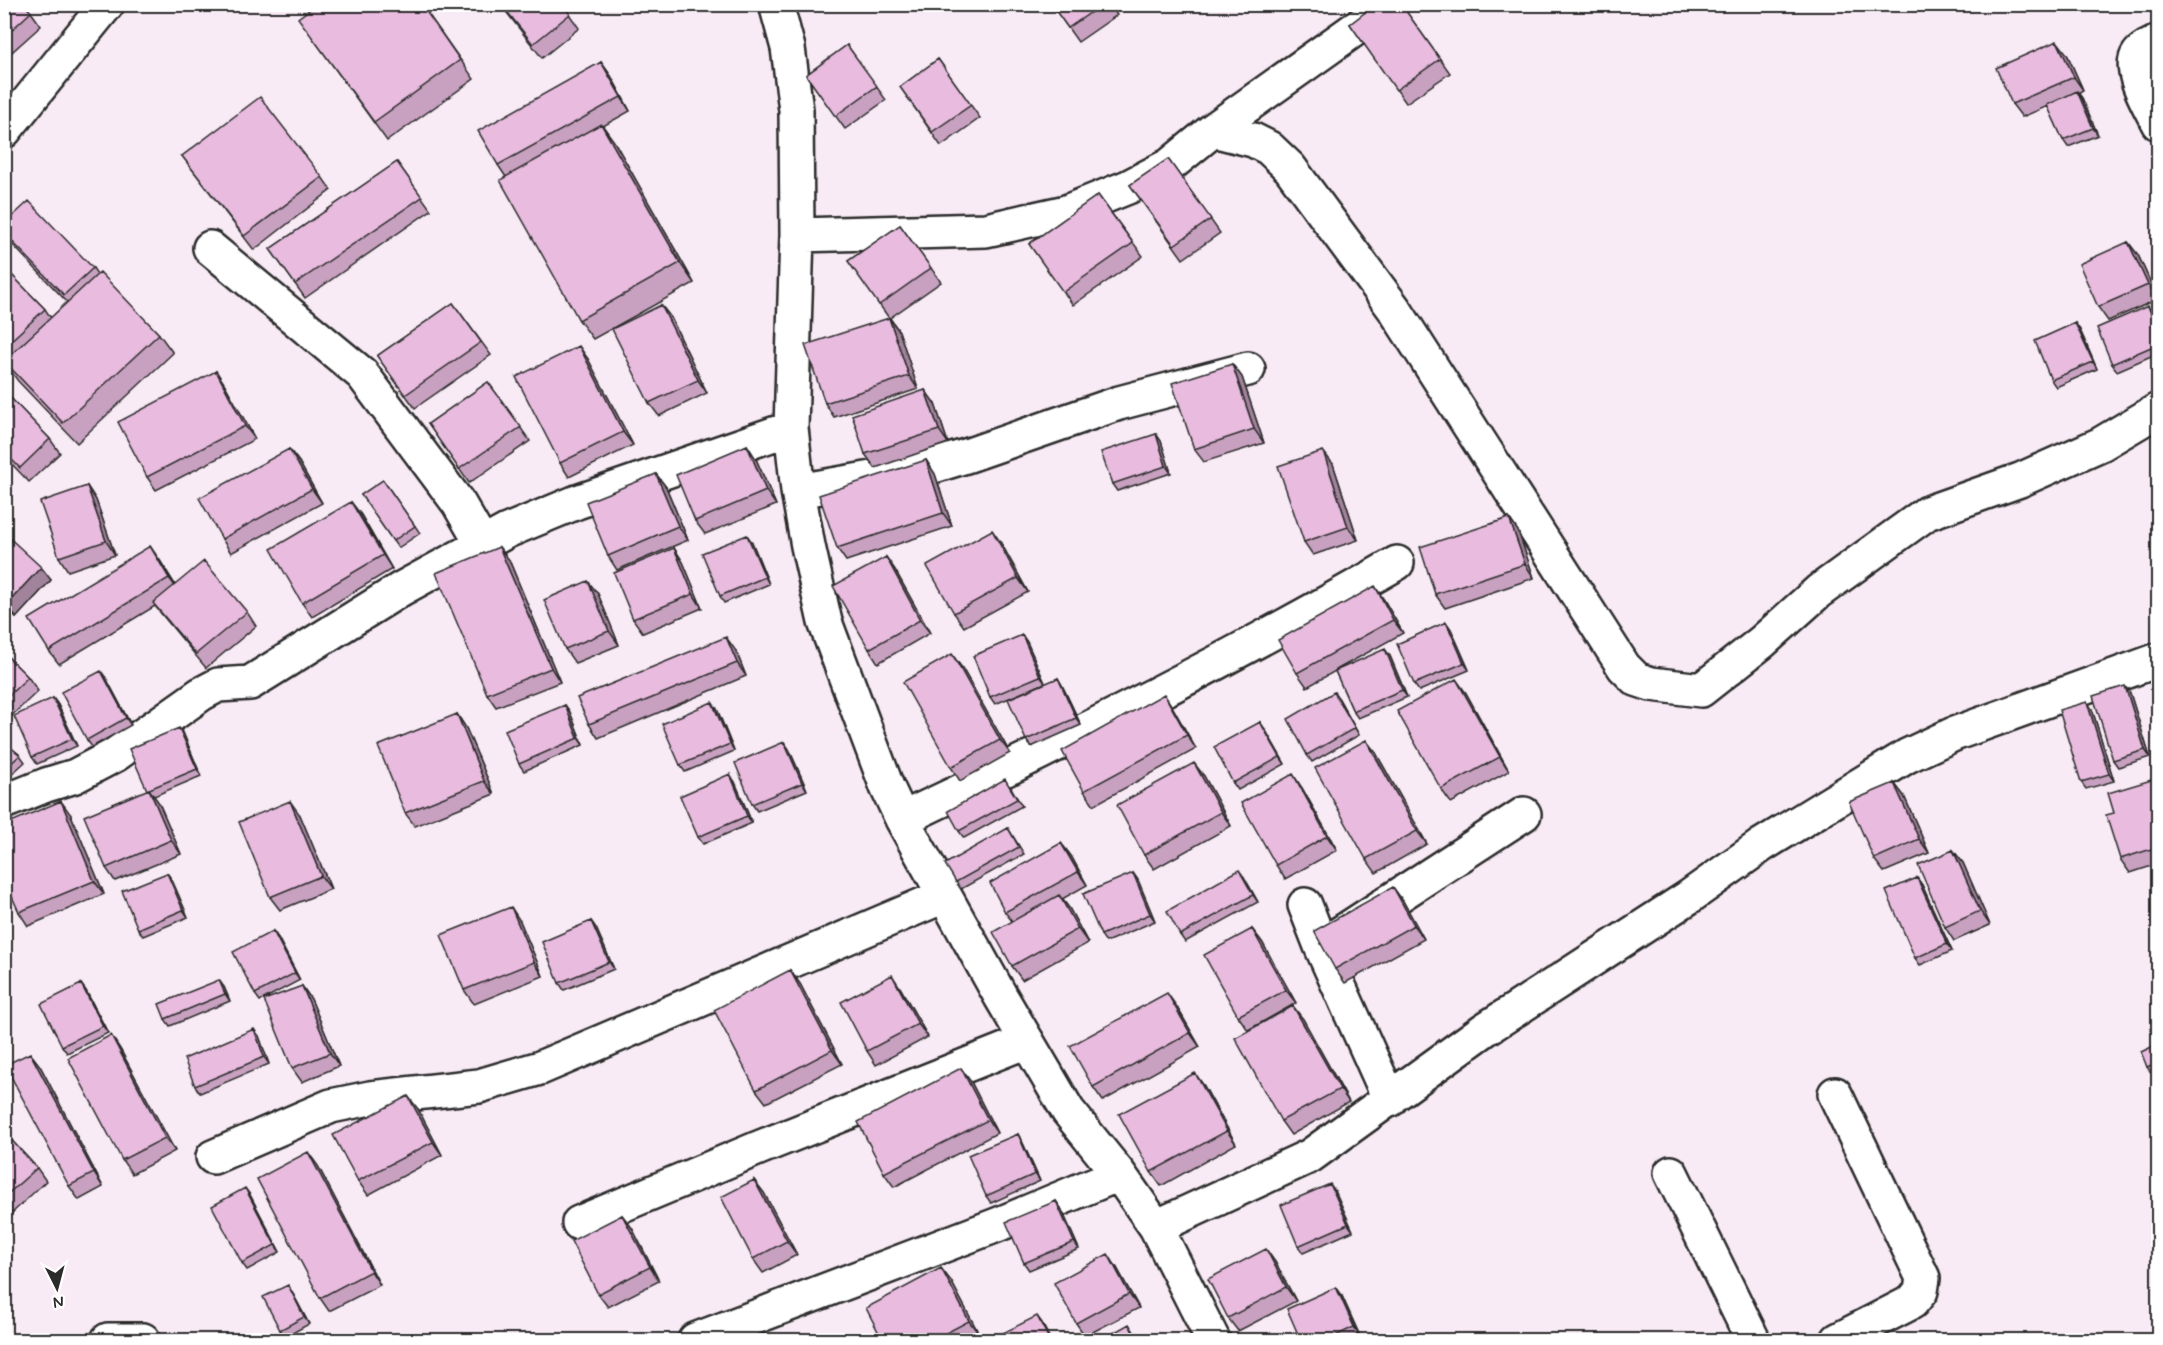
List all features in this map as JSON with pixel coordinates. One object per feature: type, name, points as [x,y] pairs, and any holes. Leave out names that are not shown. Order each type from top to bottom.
[{"type":"street","points":[[4,131],[107,4]]},
{"type":"street","points":[[776,4],[788,48],[796,110],[797,235],[791,428],[798,491],[825,622],[887,787],[902,819],[1068,1111],[1119,1174],[1156,1227],[1213,1341]]},
{"type":"street","points":[[797,235],[986,230],[1066,212],[1128,187],[1170,165],[1214,130],[1390,4]]},
{"type":"street","points":[[2158,42],[2138,54],[2134,64],[2138,80],[2158,123]]},
{"type":"street","points":[[1214,130],[1253,140],[1269,148],[1290,168],[1395,310],[1624,667],[1636,679],[1650,684],[1701,690],[1762,642],[1819,591],[1928,513],[2020,480],[2101,444],[2158,410]]},
{"type":"street","points":[[210,248],[362,374],[459,504],[482,544]]},
{"type":"street","points":[[798,491],[924,469],[1119,403],[1248,369]]},
{"type":"street","points":[[4,802],[75,776],[115,755],[201,694],[218,685],[250,683],[401,589],[507,531],[577,502],[791,428]]},
{"type":"street","points":[[902,819],[1043,752],[1316,609],[1397,563]]},
{"type":"street","points":[[1156,1227],[1310,1156],[1484,1030],[1689,897],[1762,845],[1907,756],[1954,734],[2158,660]]},
{"type":"street","points":[[1321,946],[1524,814]]},
{"type":"street","points":[[213,1157],[331,1106],[370,1098],[480,1086],[540,1068],[944,896]]},
{"type":"street","points":[[1305,905],[1390,1100]]},
{"type":"street","points":[[579,1223],[1027,1041]]},
{"type":"street","points":[[1835,1094],[1923,1278],[1921,1291],[1912,1302],[1838,1341]]},
{"type":"street","points":[[1671,1173],[1753,1341]]},
{"type":"street","points":[[695,1341],[997,1225],[1119,1174]]},
{"type":"street","points":[[108,1341],[143,1341]]},
{"type":"building","points":[[4,4],[24,4],[31,12],[4,37]]},
{"type":"building","points":[[317,4],[421,4],[460,60],[374,122],[298,18]]},
{"type":"building","points":[[501,4],[562,4],[570,14],[533,44]]},
{"type":"building","points":[[1051,4],[1103,4],[1068,28]]},
{"type":"building","points":[[1376,4],[1401,4],[1440,59],[1396,90],[1350,24]]},
{"type":"building","points":[[2057,41],[2074,77],[2012,104],[1996,68]]},
{"type":"building","points":[[847,45],[877,86],[835,116],[806,75]]},
{"type":"building","points":[[938,59],[971,105],[932,132],[900,87]]},
{"type":"building","points":[[601,62],[621,97],[498,165],[478,131]]},
{"type":"building","points":[[2077,91],[2093,128],[2063,140],[2047,105]]},
{"type":"building","points":[[260,97],[322,177],[244,236],[182,156]]},
{"type":"building","points":[[601,124],[680,263],[579,320],[500,180]]},
{"type":"building","points":[[1168,159],[1211,219],[1174,245],[1130,185]]},
{"type":"building","points":[[397,162],[422,197],[295,284],[270,249]]},
{"type":"building","points":[[1098,195],[1133,243],[1063,292],[1029,244]]},
{"type":"building","points":[[29,201],[93,268],[64,295],[4,233],[4,224]]},
{"type":"building","points":[[900,225],[931,268],[879,305],[848,261]]},
{"type":"building","points":[[2128,242],[2148,285],[2098,307],[2079,264]]},
{"type":"building","points":[[4,267],[45,309],[5,346],[4,346]]},
{"type":"building","points":[[100,272],[159,334],[63,423],[4,361]]},
{"type":"building","points":[[453,303],[481,342],[405,395],[377,356]]},
{"type":"building","points":[[661,305],[698,380],[649,403],[612,329]]},
{"type":"building","points":[[2148,306],[2158,331],[2158,344],[2112,364],[2097,328]]},
{"type":"building","points":[[889,318],[909,376],[825,403],[805,345]]},
{"type":"building","points":[[2075,323],[2093,362],[2051,380],[2035,341]]},
{"type":"building","points":[[579,346],[623,432],[560,463],[516,377]]},
{"type":"building","points":[[1232,364],[1254,429],[1194,449],[1172,383]]},
{"type":"building","points":[[216,371],[245,426],[147,477],[118,422]]},
{"type":"building","points":[[488,382],[521,427],[459,469],[428,424]]},
{"type":"building","points":[[925,390],[939,430],[865,454],[852,415]]},
{"type":"building","points":[[4,391],[50,439],[20,468],[4,452]]},
{"type":"building","points":[[1156,434],[1166,466],[1112,484],[1101,452]]},
{"type":"building","points":[[747,445],[766,491],[695,521],[676,475]]},
{"type":"building","points":[[289,449],[312,489],[222,539],[199,498]]},
{"type":"building","points":[[1323,451],[1348,527],[1304,542],[1278,466]]},
{"type":"building","points":[[926,460],[943,513],[837,548],[819,495]]},
{"type":"building","points":[[656,474],[678,526],[608,556],[586,502]]},
{"type":"building","points":[[383,480],[415,526],[393,541],[361,495]]},
{"type":"building","points":[[87,486],[106,541],[59,557],[40,502]]},
{"type":"building","points":[[351,502],[383,555],[302,603],[271,549]]},
{"type":"building","points":[[1509,518],[1525,564],[1435,594],[1420,547]]},
{"type":"building","points":[[992,530],[1018,578],[954,613],[927,566]]},
{"type":"building","points":[[4,533],[41,567],[7,604],[4,602]]},
{"type":"building","points":[[747,535],[765,577],[720,596],[702,553]]},
{"type":"building","points":[[150,546],[169,578],[49,651],[29,619]]},
{"type":"building","points":[[499,547],[551,668],[487,694],[436,573]]},
{"type":"building","points":[[674,548],[693,594],[633,619],[614,573]]},
{"type":"building","points":[[886,557],[920,620],[869,649],[833,586]]},
{"type":"building","points":[[204,561],[247,612],[196,654],[153,603]]},
{"type":"building","points":[[588,581],[609,631],[565,649],[544,600]]},
{"type":"building","points":[[1375,586],[1393,620],[1297,673],[1278,640]]},
{"type":"building","points":[[1446,622],[1464,663],[1414,684],[1397,644]]},
{"type":"building","points":[[1022,635],[1040,676],[990,697],[973,656]]},
{"type":"building","points":[[726,637],[737,663],[589,724],[577,698]]},
{"type":"building","points":[[1385,649],[1402,690],[1353,711],[1335,671]]},
{"type":"building","points":[[4,653],[28,677],[4,700]]},
{"type":"building","points":[[952,654],[1000,740],[951,767],[903,682]]},
{"type":"building","points":[[101,671],[126,718],[87,740],[61,692]]},
{"type":"building","points":[[1058,678],[1076,718],[1026,740],[1008,699]]},
{"type":"building","points":[[1456,679],[1500,757],[1441,789],[1397,711]]},
{"type":"building","points":[[2125,686],[2145,750],[2113,760],[2093,696]]},
{"type":"building","points":[[1334,692],[1355,728],[1307,755],[1288,719]]},
{"type":"building","points":[[1164,694],[1187,735],[1084,791],[1062,751]]},
{"type":"building","points":[[53,698],[72,739],[32,757],[14,716]]},
{"type":"building","points":[[712,702],[730,744],[680,765],[662,724]]},
{"type":"building","points":[[2087,702],[2109,774],[2081,782],[2059,710]]},
{"type":"building","points":[[565,705],[578,738],[519,764],[505,730]]},
{"type":"building","points":[[457,714],[484,781],[405,813],[378,746]]},
{"type":"building","points":[[1260,722],[1280,757],[1233,783],[1214,747]]},
{"type":"building","points":[[179,728],[197,769],[147,790],[129,749]]},
{"type":"building","points":[[1366,740],[1417,831],[1366,859],[1315,768]]},
{"type":"building","points":[[4,742],[20,755],[4,770]]},
{"type":"building","points":[[784,742],[802,783],[752,804],[735,763]]},
{"type":"building","points":[[1194,763],[1221,812],[1144,855],[1117,805]]},
{"type":"building","points":[[730,774],[747,816],[698,837],[680,796]]},
{"type":"building","points":[[1293,774],[1327,836],[1276,865],[1241,803]]},
{"type":"building","points":[[2158,778],[2158,847],[2120,859],[2106,815],[2114,813],[2108,793]]},
{"type":"building","points":[[1005,779],[1017,799],[959,831],[948,811]]},
{"type":"building","points":[[1894,783],[1919,839],[1874,859],[1849,802]]},
{"type":"building","points":[[149,789],[171,840],[106,868],[84,816]]},
{"type":"building","points":[[61,801],[94,881],[19,912],[4,879],[4,825]]},
{"type":"building","points":[[290,801],[321,876],[270,897],[239,822]]},
{"type":"building","points":[[1008,828],[1019,847],[956,882],[945,864]]},
{"type":"building","points":[[1061,843],[1078,872],[1005,912],[990,883]]},
{"type":"building","points":[[1953,850],[1980,911],[1945,927],[1918,865]]},
{"type":"building","points":[[1239,870],[1253,895],[1180,935],[1167,911]]},
{"type":"building","points":[[167,873],[183,910],[138,929],[122,891]]},
{"type":"building","points":[[1133,873],[1150,914],[1101,935],[1083,894]]},
{"type":"building","points":[[1917,878],[1947,944],[1915,958],[1886,891]]},
{"type":"building","points":[[1393,887],[1414,925],[1335,969],[1314,931]]},
{"type":"building","points":[[1059,895],[1078,929],[1012,966],[993,932]]},
{"type":"building","points":[[511,907],[534,962],[464,990],[441,935]]},
{"type":"building","points":[[591,921],[609,962],[559,983],[542,942]]},
{"type":"building","points":[[1252,929],[1286,990],[1238,1016],[1204,955]]},
{"type":"building","points":[[273,931],[295,973],[255,994],[233,952]]},
{"type":"building","points":[[790,970],[832,1050],[756,1090],[714,1010]]},
{"type":"building","points":[[892,975],[918,1024],[867,1051],[841,1002]]},
{"type":"building","points":[[219,980],[225,994],[165,1019],[159,1004]]},
{"type":"building","points":[[81,984],[103,1026],[62,1046],[41,1004]]},
{"type":"building","points":[[302,986],[330,1053],[292,1068],[264,1000]]},
{"type":"building","points":[[1167,993],[1190,1033],[1093,1087],[1070,1046]]},
{"type":"building","points":[[1293,1006],[1340,1089],[1281,1121],[1235,1038]]},
{"type":"building","points":[[254,1029],[264,1057],[195,1086],[184,1059]]},
{"type":"building","points":[[111,1035],[165,1138],[122,1160],[68,1058]]},
{"type":"building","points":[[2158,1044],[2158,1062],[2147,1067],[2141,1052]]},
{"type":"building","points":[[30,1053],[94,1173],[69,1186],[5,1065]]},
{"type":"building","points":[[961,1068],[988,1120],[884,1173],[858,1122]]},
{"type":"building","points":[[1195,1073],[1227,1131],[1151,1172],[1119,1114]]},
{"type":"building","points":[[408,1096],[433,1142],[358,1181],[333,1135]]},
{"type":"building","points":[[4,1132],[37,1168],[4,1197]]},
{"type":"building","points":[[1018,1134],[1035,1174],[986,1196],[968,1155]]},
{"type":"building","points":[[308,1152],[371,1271],[320,1298],[257,1179]]},
{"type":"building","points":[[754,1180],[787,1241],[753,1259],[721,1197]]},
{"type":"building","points":[[1330,1184],[1348,1224],[1298,1246],[1281,1205]]},
{"type":"building","points":[[245,1188],[275,1245],[242,1263],[212,1206]]},
{"type":"building","points":[[1056,1201],[1074,1242],[1024,1263],[1006,1222]]},
{"type":"building","points":[[622,1215],[650,1267],[598,1294],[571,1241]]},
{"type":"building","points":[[1266,1249],[1286,1287],[1228,1318],[1208,1279]]},
{"type":"building","points":[[1108,1254],[1129,1294],[1076,1323],[1054,1283]]},
{"type":"building","points":[[941,1268],[969,1321],[931,1341],[883,1341],[866,1308]]},
{"type":"building","points":[[288,1285],[304,1317],[280,1330],[263,1297]]},
{"type":"building","points":[[1336,1287],[1354,1327],[1325,1341],[1301,1341],[1287,1309]]},
{"type":"building","points":[[1037,1316],[1050,1341],[1002,1341],[999,1335]]},
{"type":"building","points":[[1129,1324],[1137,1341],[1099,1341]]},
{"type":"building","points":[[783,1336],[785,1341],[775,1341]]}]
